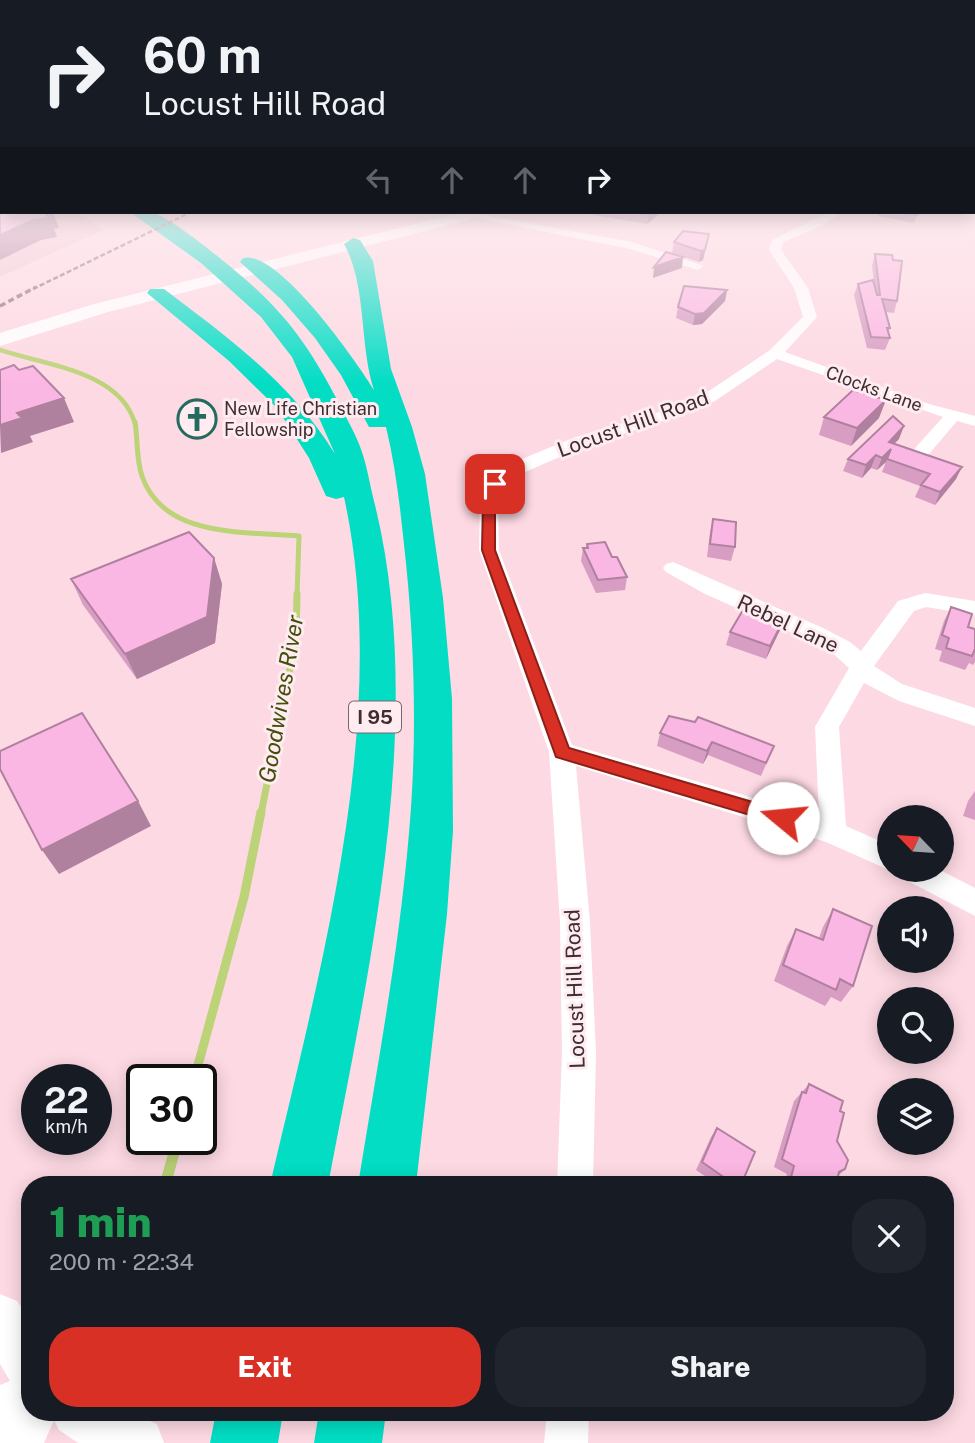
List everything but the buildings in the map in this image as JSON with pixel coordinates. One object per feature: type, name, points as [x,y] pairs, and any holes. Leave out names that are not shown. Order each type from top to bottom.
[{"type":"highway","name":"I 95","points":[[205,249],[244,268],[295,300],[325,335],[367,399],[391,452],[416,543],[426,598],[433,699],[431,831],[412,1009],[388,1176]]},
{"type":"highway","points":[[356,249],[363,261],[379,369],[409,462],[426,598]]},
{"type":"highway","name":"I 95","points":[[244,268],[276,321],[304,358],[339,428],[358,486],[372,570],[377,655],[372,769],[364,845],[334,1022],[301,1176]]},
{"type":"highway","points":[[157,293],[265,381],[285,400],[310,432],[323,456],[338,498],[377,655]]},
{"type":"highway","points":[[244,1443],[248,1421]]},
{"type":"highway","points":[[348,1443],[352,1421]]},
{"type":"main road","points":[[0,340],[59,320],[157,293],[332,249]]},
{"type":"street","points":[[643,249],[698,266]]},
{"type":"street","name":"Locust Hill Road","points":[[575,1176],[579,1054],[575,922],[562,752],[489,550],[489,501],[495,484],[503,475],[545,456],[709,398],[775,353],[810,317],[809,302],[802,285],[775,249]]},
{"type":"street","name":"Clocks Lane","points":[[775,353],[953,416],[975,421]]},
{"type":"street","points":[[923,450],[953,416]]},
{"type":"street","name":"Rebel Lane","points":[[673,568],[697,583],[783,618],[837,644],[859,659],[876,680],[929,703],[975,717]]},
{"type":"street","points":[[833,833],[827,727],[862,666],[906,606],[925,600],[975,608]]},
{"type":"street","points":[[562,752],[833,833],[877,853]]},
{"type":"street","points":[[938,882],[975,902]]},
{"type":"street","points":[[0,1318],[21,1352]]},
{"type":"street","points":[[0,1412],[21,1402]]},
{"type":"street","points":[[15,1443],[28,1421]]},
{"type":"street","points":[[90,1421],[138,1443]]},
{"type":"street","points":[[566,1443],[567,1421]]},
{"type":"shaded area","points":[[0,249],[61,249],[0,277]]},
{"type":"waterway","name":"Goodwives River","points":[[0,350],[58,366],[98,381],[114,392],[127,406],[135,424]]},
{"type":"waterway","name":"Goodwives River","points":[[135,422],[142,476],[153,496],[168,511],[208,528],[299,536],[297,596]]},
{"type":"waterway","name":"Goodwives River","points":[[261,814],[296,638],[297,594]]},
{"type":"waterway","name":"Goodwives River","points":[[198,1064],[244,897],[261,812]]},
{"type":"waterway","name":"Goodwives River","points":[[168,1176],[173,1155]]},
{"type":"railway","points":[[33,289],[114,249]]},
{"type":"railway","points":[[0,306],[36,287]]},
{"type":"place","name":"New Life Christian Fellowship","points":[[197,419]]},
{"type":"route","points":[[495,484],[489,501],[489,550],[562,752],[783,818]]}]
